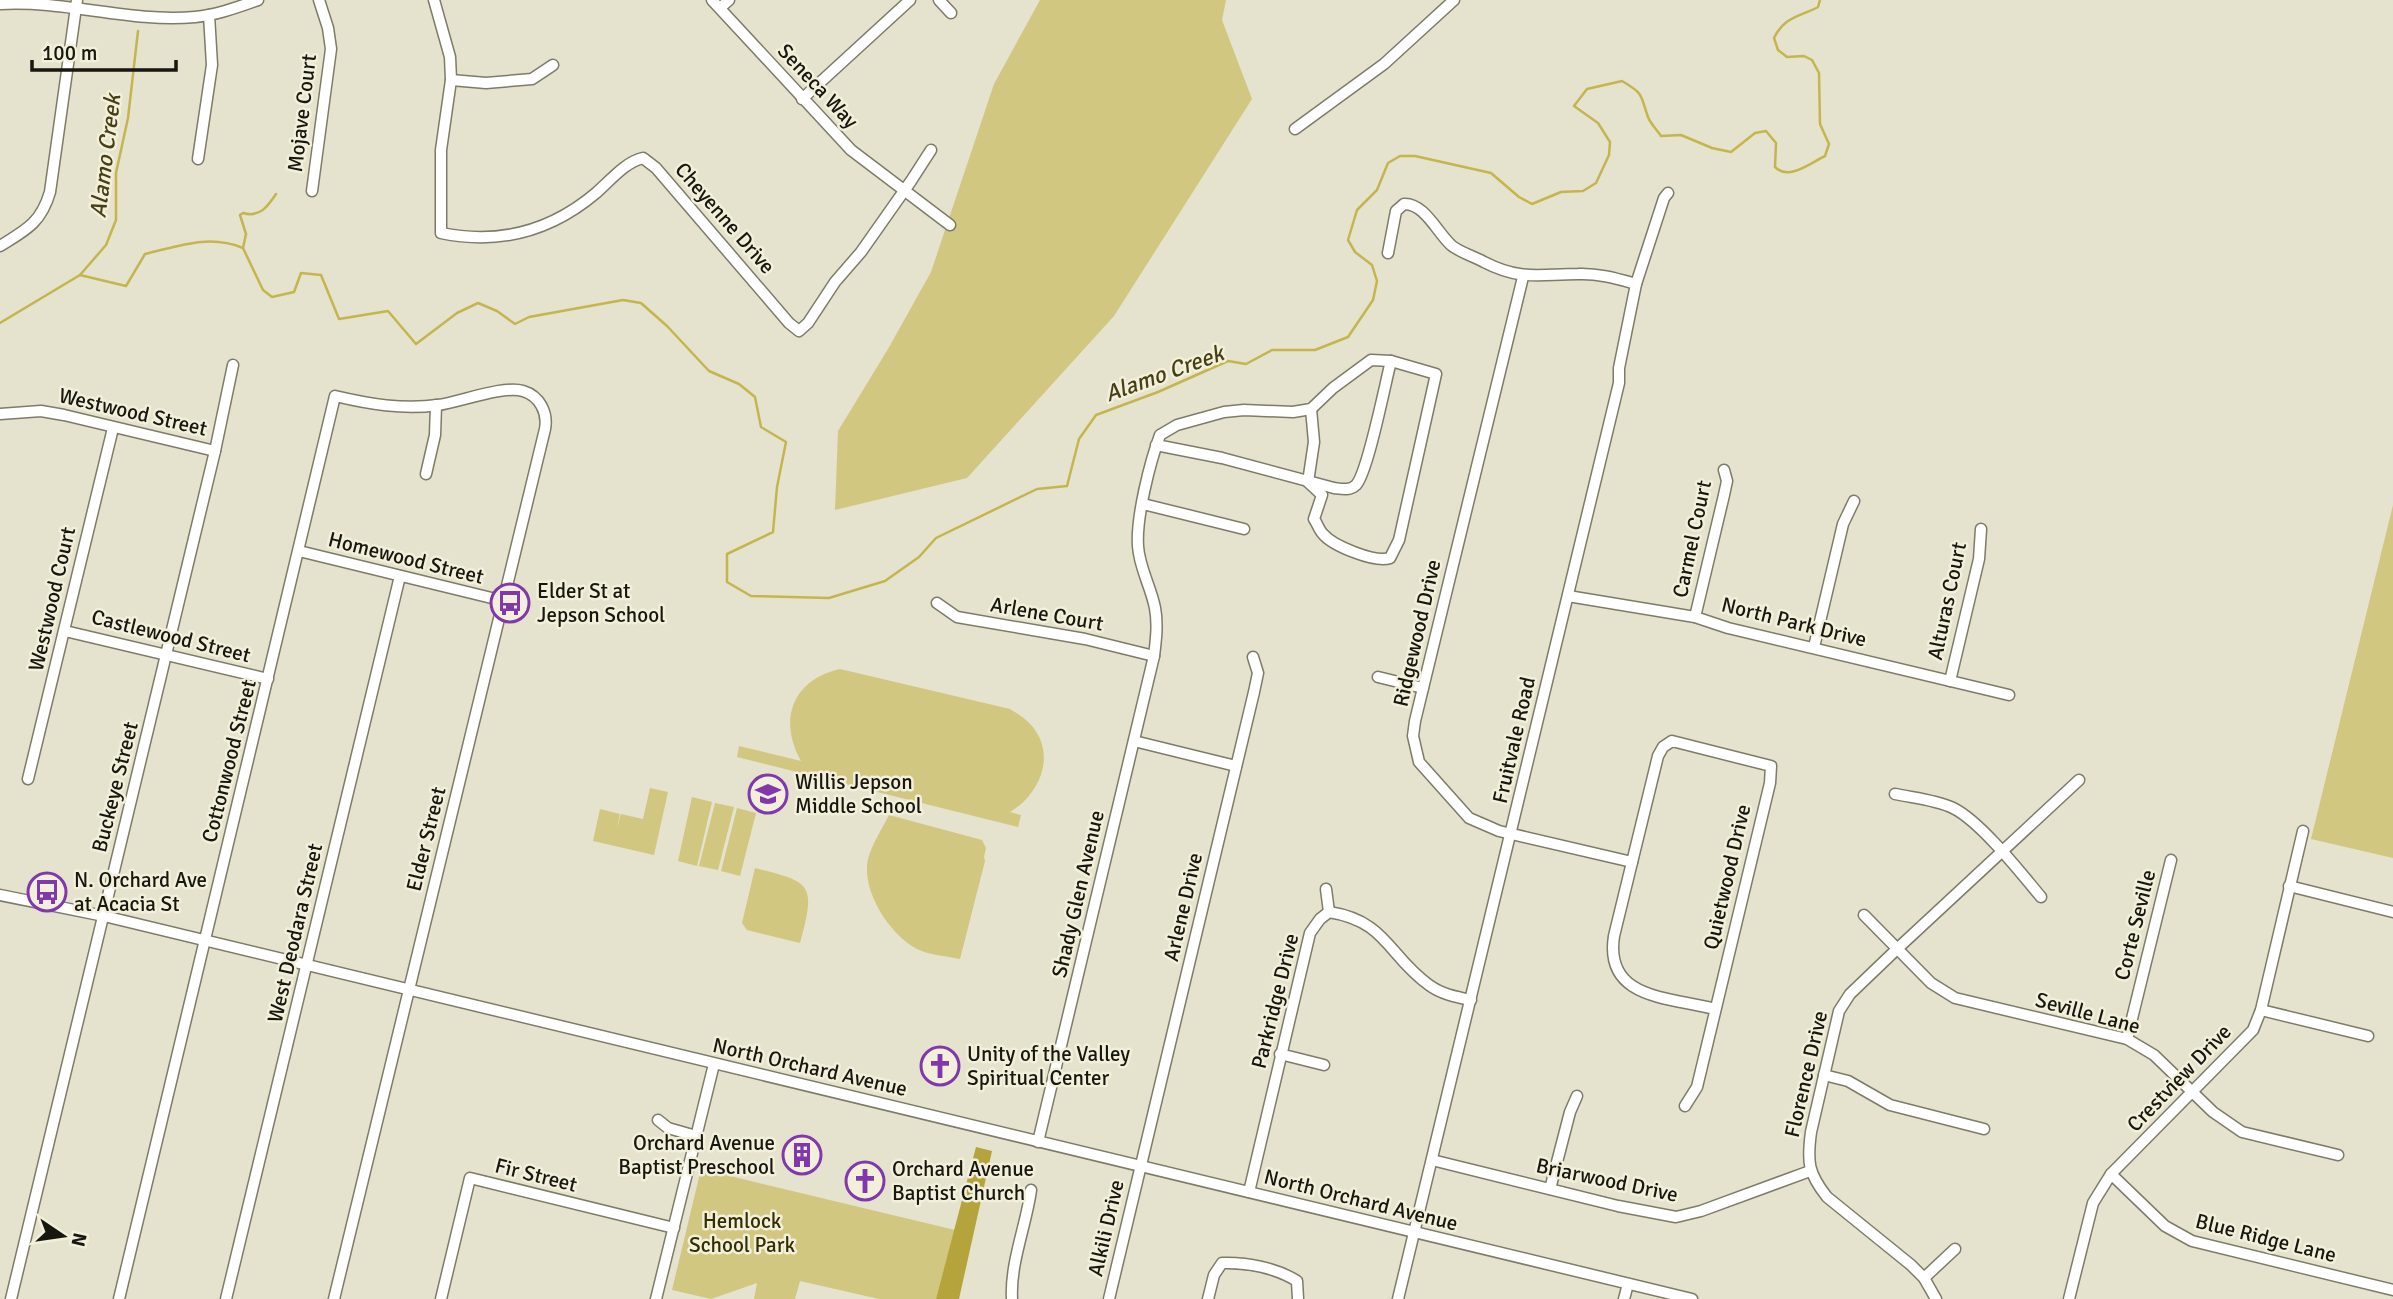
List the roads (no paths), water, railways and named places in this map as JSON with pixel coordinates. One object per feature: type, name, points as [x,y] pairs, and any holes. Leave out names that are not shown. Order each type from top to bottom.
[{"type":"street","points":[[0,4],[76,3],[170,17],[209,15],[258,0]]},
{"type":"street","name":"Mojave Court","points":[[312,191],[331,49],[319,0]]},
{"type":"street","name":"Cheyenne Drive","points":[[434,0],[450,57],[451,80],[440,150],[441,233],[460,237],[523,234],[568,215],[629,164],[643,158],[656,167],[789,323],[799,331],[808,323],[835,282],[861,252],[903,192]]},
{"type":"street","name":"Seneca Way","points":[[712,0],[851,150],[950,225]]},
{"type":"street","points":[[720,8],[729,0]]},
{"type":"street","points":[[802,99],[910,0]]},
{"type":"street","points":[[939,0],[951,13]]},
{"type":"street","points":[[1295,129],[1384,64],[1454,0]]},
{"type":"street","points":[[0,246],[27,229],[46,207],[76,3]]},
{"type":"street","points":[[198,159],[212,65],[209,15]]},
{"type":"street","points":[[451,80],[507,83],[532,79],[553,65]]},
{"type":"street","points":[[903,192],[930,150]]},
{"type":"street","name":"Fruitvale Road","points":[[1398,1299],[1619,383],[1619,368],[1636,284],[1668,192]]},
{"type":"street","points":[[1388,253],[1396,211],[1404,204],[1411,204],[1421,211],[1452,247],[1504,271],[1523,276],[1602,275],[1636,284]]},
{"type":"street","name":"Ridgewood Drive","points":[[1523,276],[1413,736],[1419,762],[1469,818],[1486,827],[1632,862]]},
{"type":"street","points":[[1308,482],[1322,495],[1314,519],[1323,535],[1368,557],[1382,561],[1390,558],[1399,540],[1436,374],[1391,361],[1371,360],[1333,388],[1311,409],[1293,412],[1224,412],[1177,425],[1160,435],[1156,445],[1222,458],[1334,488],[1349,489],[1357,484],[1365,466],[1391,361]]},
{"type":"street","name":"Buckeye Street","points":[[11,1299],[215,451],[233,365]]},
{"type":"street","name":"Elder Street","points":[[334,1299],[546,425],[541,405],[529,394],[519,390],[507,390],[436,405]]},
{"type":"street","name":"Cottonwood Street","points":[[119,1299],[335,396],[385,406],[436,405]]},
{"type":"street","points":[[426,474],[435,435],[436,405]]},
{"type":"street","points":[[1308,482],[1314,442],[1311,409]]},
{"type":"street","name":"Westwood Street","points":[[0,414],[41,411],[215,451]]},
{"type":"street","name":"Westwood Court","points":[[28,779],[113,428]]},
{"type":"street","name":"Shady Glen Avenue","points":[[1038,1142],[1154,656],[1157,629],[1155,607],[1142,569],[1138,545],[1143,504],[1156,445]]},
{"type":"street","name":"Carmel Court","points":[[1695,617],[1727,481],[1724,470]]},
{"type":"street","points":[[1814,647],[1843,524],[1854,501]]},
{"type":"street","points":[[1143,504],[1244,529]]},
{"type":"street","name":"Alturas Court","points":[[1950,681],[1979,559],[1981,529]]},
{"type":"street","name":"Homewood Street","points":[[299,551],[504,601]]},
{"type":"street","name":"West Deodara Street","points":[[226,1299],[400,576]]},
{"type":"street","name":"North Park Drive","points":[[1567,596],[1695,617],[1728,628],[2009,695]]},
{"type":"street","name":"Arlene Court","points":[[937,603],[957,617],[1085,639],[1154,656]]},
{"type":"street","name":"Castlewood Street","points":[[65,631],[268,680]]},
{"type":"street","name":"Arlene Drive","points":[[1141,1166],[1258,673],[1253,657]]},
{"type":"street","points":[[1378,677],[1423,688]]},
{"type":"street","points":[[1134,741],[1236,766]]},
{"type":"street","name":"Quietwood Drive","points":[[1680,742],[1771,766],[1770,783],[1715,1009],[1641,992],[1628,985],[1619,975],[1614,962],[1613,945],[1632,862],[1658,756],[1667,743],[1680,742]]},
{"type":"street","name":"Florence Drive","points":[[1810,1171],[1808,1152],[1811,1132],[1843,1003],[1897,949],[2079,780]]},
{"type":"street","points":[[1895,794],[1953,808],[1964,815],[2002,852],[2041,897]]},
{"type":"street","name":"Crestview Drive","points":[[2069,1299],[2093,1203],[2111,1174],[2253,1030],[2261,1010],[2303,831]]},
{"type":"street","name":"Corte Seville","points":[[2127,1039],[2171,860]]},
{"type":"street","points":[[2289,886],[2393,912]]},
{"type":"street","points":[[1326,889],[1329,912],[1346,914],[1365,922],[1432,987],[1446,994],[1471,1000]]},
{"type":"street","name":"North Orchard Avenue","points":[[0,895],[104,916],[1692,1299]]},
{"type":"street","name":"Parkridge Drive","points":[[1249,1192],[1310,933],[1329,912]]},
{"type":"street","name":"Seville Lane","points":[[1864,915],[1931,982],[1955,998],[2127,1039],[2154,1055],[2192,1093],[2224,1121],[2242,1132],[2338,1155]]},
{"type":"street","points":[[1685,1106],[1697,1087],[1715,1009]]},
{"type":"street","points":[[2261,1010],[2368,1035]]},
{"type":"street","points":[[1280,1054],[1324,1065]]},
{"type":"street","points":[[656,1299],[714,1064]]},
{"type":"street","points":[[1824,1075],[1848,1081],[1890,1105],[1984,1129]]},
{"type":"street","points":[[1550,1189],[1570,1112],[1577,1096]]},
{"type":"street","points":[[658,1120],[668,1128],[696,1136]]},
{"type":"street","name":"Briarwood Drive","points":[[1432,1160],[1618,1206],[1676,1217],[1701,1211],[1810,1171]]},
{"type":"street","name":"Alkili Drive","points":[[1109,1299],[1141,1166]]},
{"type":"street","points":[[1810,1171],[1827,1197],[1924,1278],[1936,1299]]},
{"type":"street","name":"Blue Ridge Lane","points":[[2111,1174],[2165,1226],[2192,1241],[2393,1290]]},
{"type":"street","name":"Fir Street","points":[[441,1299],[470,1178],[674,1227]]},
{"type":"street","points":[[1012,1299],[1012,1281],[1031,1191]]},
{"type":"street","points":[[1924,1278],[1955,1249]]},
{"type":"street","points":[[1208,1299],[1214,1275],[1222,1263],[1237,1262],[1284,1273],[1297,1281],[1298,1299]]},
{"type":"street","points":[[1625,1299],[1628,1284]]},
{"type":"waterway","name":"Alamo Creek","points":[[80,275],[126,286],[145,254],[194,243],[230,244],[243,248],[263,290],[272,297],[294,292],[301,273],[321,275],[339,319],[388,311],[416,344],[457,313],[478,303],[497,311],[515,324],[529,317],[623,300],[641,303],[667,326],[709,371],[739,384],[755,397],[761,427],[786,442],[777,487],[773,532],[727,554],[727,582],[751,596],[829,598],[885,581],[919,557],[936,538],[1037,489],[1067,486],[1079,439],[1096,415],[1158,392],[1228,361],[1246,364],[1272,350],[1315,350],[1348,337],[1373,300],[1377,281],[1372,265],[1355,252],[1348,240],[1357,210],[1377,190],[1388,163],[1400,156],[1415,156],[1491,173],[1519,197],[1532,204],[1561,192],[1583,191],[1596,183],[1609,155],[1610,142],[1598,123],[1574,106],[1587,89],[1622,81],[1640,95],[1649,119],[1661,136],[1681,135],[1712,148],[1731,152],[1755,133],[1766,131],[1776,143],[1775,167],[1787,172],[1793,172],[1825,156],[1829,144],[1820,124],[1819,73],[1812,60],[1804,56],[1787,57],[1778,50],[1774,38],[1782,26],[1818,7],[1820,0]]},
{"type":"waterway","name":"Alamo Creek","points":[[0,323],[80,275],[106,245],[116,220],[116,173],[128,118],[138,31]]},
{"type":"waterway","points":[[243,248],[246,234],[240,215],[259,212],[267,207],[276,194]]},
{"type":"place","name":"Elder St at Jepson School","points":[[510,603]]},
{"type":"place","name":"Willis Jepson Middle School","points":[[768,794]]},
{"type":"place","name":"N. Orchard Ave at Acacia St","points":[[47,892]]},
{"type":"place","name":"Unity of the Valley Spiritual Center","points":[[940,1066]]},
{"type":"place","name":"Orchard Avenue Baptist Preschool","points":[[802,1155]]},
{"type":"place","name":"Orchard Avenue Baptist Church","points":[[865,1181]]},
{"type":"park label","name":"Hemlock School Park","points":[[742,1233]]}]
